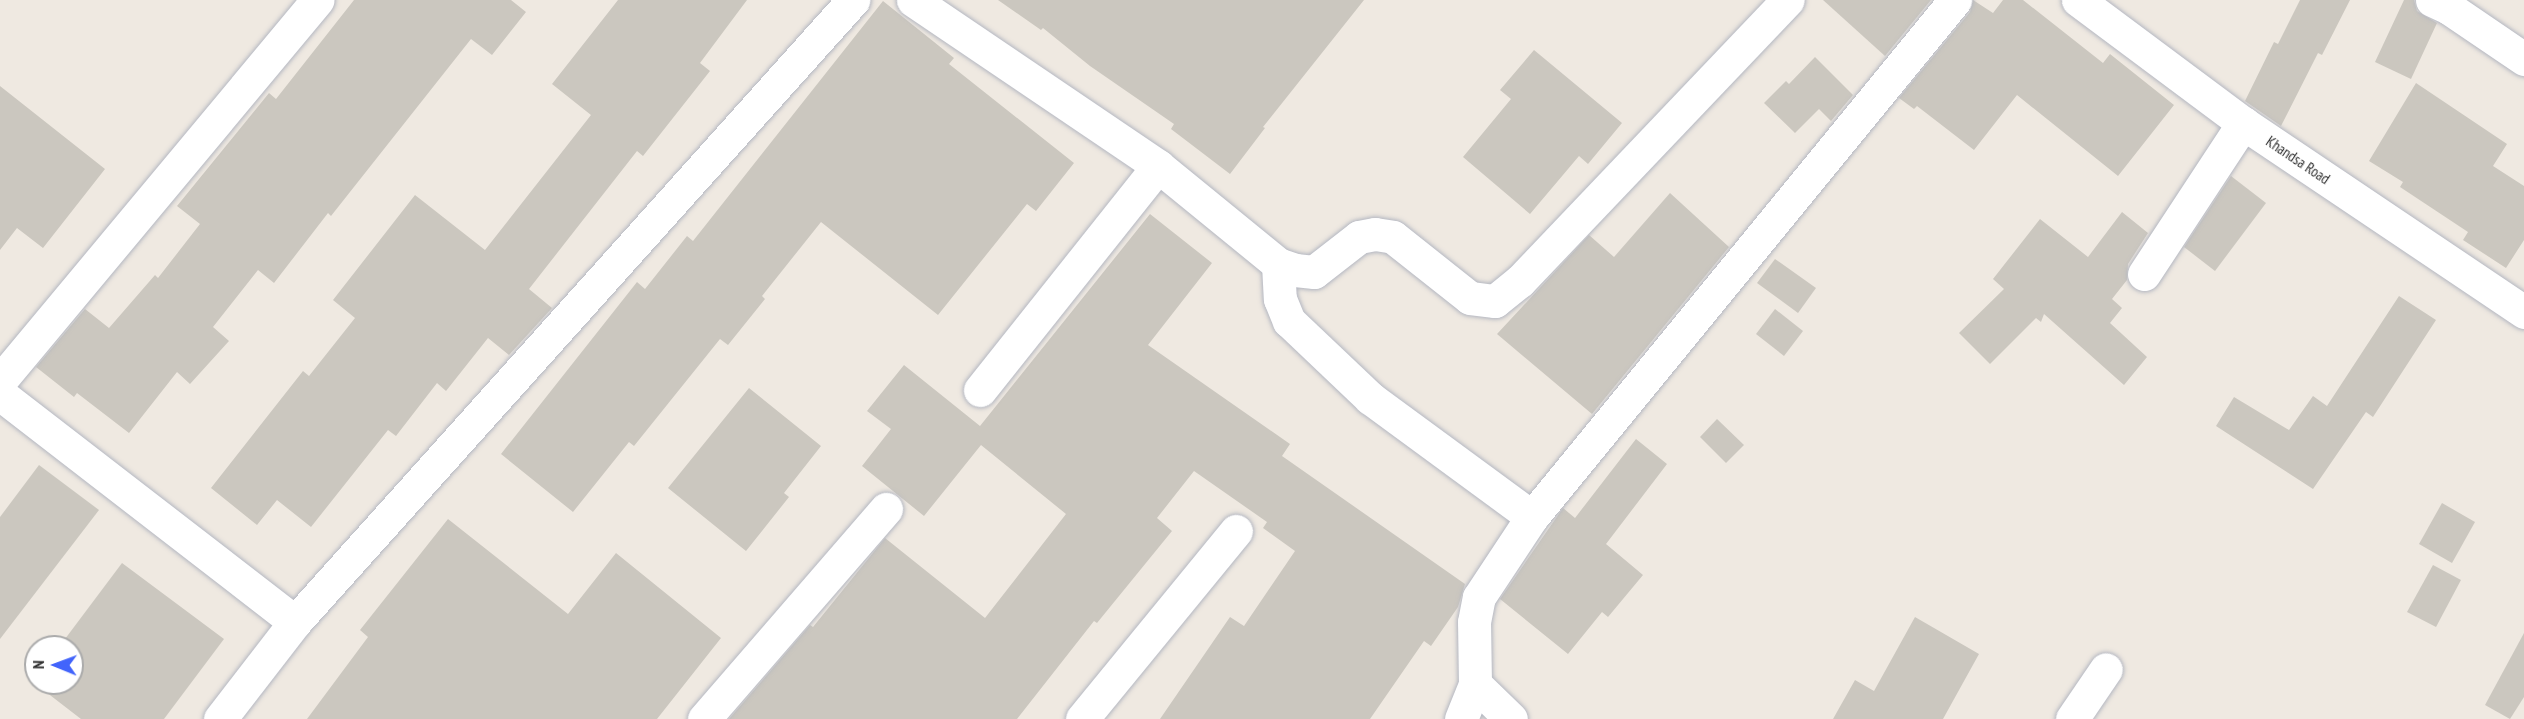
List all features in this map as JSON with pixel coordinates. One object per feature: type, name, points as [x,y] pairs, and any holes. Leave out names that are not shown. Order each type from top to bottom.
[{"type":"street","points":[[0,381],[317,0]]},
{"type":"street","points":[[220,719],[295,622],[853,0]]},
{"type":"street","points":[[913,0],[1158,166],[1278,264],[1295,270],[1314,272],[1359,237],[1375,234],[1393,237],[1470,298],[1495,301],[1520,281],[1788,0]]},
{"type":"street","points":[[1461,719],[1475,684],[1474,622],[1479,597],[1532,517],[1955,0]]},
{"type":"street","name":"Khandsa Road","points":[[2078,0],[2243,123],[2524,312]]},
{"type":"street","points":[[2432,0],[2449,8],[2524,59]]},
{"type":"street","points":[[2144,274],[2243,123]]},
{"type":"street","points":[[980,390],[1158,166]]},
{"type":"street","points":[[1278,264],[1280,299],[1289,321],[1370,398],[1532,517]]},
{"type":"street","points":[[0,393],[295,622]]},
{"type":"street","points":[[704,719],[886,509]]},
{"type":"street","points":[[1082,719],[1236,531]]},
{"type":"street","points":[[2072,719],[2106,669]]},
{"type":"street","points":[[1475,684],[1511,719]]},
{"type":"building","points":[[354,0],[511,0],[526,12],[492,55],[471,39],[331,216],[328,213],[274,283],[258,270],[213,327],[229,341],[190,384],[177,372],[129,433],[77,393],[74,397],[36,367],[85,309],[109,328],[155,275],[158,278],[200,224],[177,206],[269,93],[276,99]]},
{"type":"building","points":[[618,0],[747,0],[700,63],[710,71],[643,156],[637,151],[529,289],[552,308],[509,355],[488,338],[446,391],[437,383],[396,436],[388,430],[311,527],[277,500],[257,525],[211,488],[303,371],[309,376],[355,318],[333,300],[415,195],[485,250],[591,115],[552,84]]},
{"type":"building","points":[[998,0],[1364,0],[1263,127],[1265,128],[1230,174],[1171,129],[1174,124],[1090,66],[1043,28],[1041,30]]},
{"type":"building","points":[[1823,0],[1931,0],[1885,56]]},
{"type":"building","points":[[1973,0],[1993,13],[2003,0],[2023,0],[2103,63],[2110,54],[2174,105],[2118,176],[2017,95],[1974,150],[1917,106],[1914,109],[1899,98],[1970,12]]},
{"type":"building","points":[[2300,0],[2350,0],[2322,55],[2318,53],[2281,126],[2245,101],[2274,42],[2278,44]]},
{"type":"building","points":[[2404,0],[2414,0],[2417,11],[2437,23],[2411,79],[2375,62]]},
{"type":"building","points":[[883,1],[954,58],[949,64],[1074,163],[1036,211],[1027,204],[938,315],[821,222],[762,296],[765,299],[728,345],[720,339],[634,446],[629,442],[573,512],[501,454],[637,282],[645,289],[687,236],[693,241]]},
{"type":"building","points":[[1534,50],[1622,123],[1588,164],[1579,156],[1530,214],[1463,157],[1511,99],[1500,90]]},
{"type":"building","points":[[1815,57],[1853,95],[1831,121],[1819,109],[1795,133],[1764,103],[1786,81],[1789,84]]},
{"type":"building","points":[[2416,83],[2507,144],[2493,166],[2524,186],[2524,240],[2506,268],[2463,240],[2468,232],[2400,187],[2403,182],[2369,161]]},
{"type":"building","points":[[0,86],[105,169],[43,248],[17,228],[0,250]]},
{"type":"building","points":[[2231,176],[2266,203],[2215,271],[2184,247]]},
{"type":"building","points":[[1670,193],[1729,247],[1592,414],[1497,334],[1589,235],[1614,257]]},
{"type":"building","points":[[2122,212],[2148,233],[2128,264],[2127,280],[2112,299],[2122,308],[2110,323],[2147,357],[2124,385],[2044,314],[2041,322],[2036,318],[1990,364],[1959,333],[2004,289],[1993,279],[2040,219],[2088,257]]},
{"type":"building","points":[[1150,214],[1212,263],[1148,345],[1290,444],[1282,456],[1465,584],[1458,607],[1431,646],[1424,641],[1370,719],[1160,719],[1230,617],[1244,626],[1295,551],[1263,528],[1267,522],[1194,471],[1157,518],[1172,531],[1097,623],[1094,621],[1017,719],[729,719],[810,625],[813,627],[885,538],[985,618],[1066,514],[981,445],[924,516],[862,466],[891,429],[867,411],[904,365],[980,426]]},
{"type":"building","points":[[1775,259],[1816,288],[1798,313],[1757,283]]},
{"type":"building","points":[[2399,296],[2436,320],[2373,417],[2366,412],[2313,489],[2216,426],[2234,397],[2289,430],[2313,396],[2327,406]]},
{"type":"building","points":[[1775,309],[1803,331],[1784,356],[1756,334]]},
{"type":"building","points":[[749,388],[821,446],[784,493],[789,497],[746,551],[668,488]]},
{"type":"building","points":[[1717,419],[1744,445],[1726,463],[1700,437]]},
{"type":"building","points":[[1636,439],[1667,464],[1606,544],[1643,575],[1608,617],[1602,612],[1568,654],[1500,599],[1563,508],[1575,518]]},
{"type":"building","points":[[39,465],[99,510],[0,639],[0,517]]},
{"type":"building","points":[[2442,503],[2475,522],[2452,563],[2419,544]]},
{"type":"building","points":[[448,519],[568,614],[616,553],[721,638],[657,719],[307,719],[368,637],[360,630]]},
{"type":"building","points":[[122,563],[224,639],[164,719],[81,719],[50,695],[84,695],[84,635],[68,635]]},
{"type":"building","points":[[2433,565],[2461,580],[2436,627],[2407,612]]},
{"type":"building","points":[[1915,617],[1979,654],[1943,719],[1833,719],[1855,680],[1874,691]]},
{"type":"building","points":[[2524,633],[2524,697],[2510,719],[2485,705]]}]
